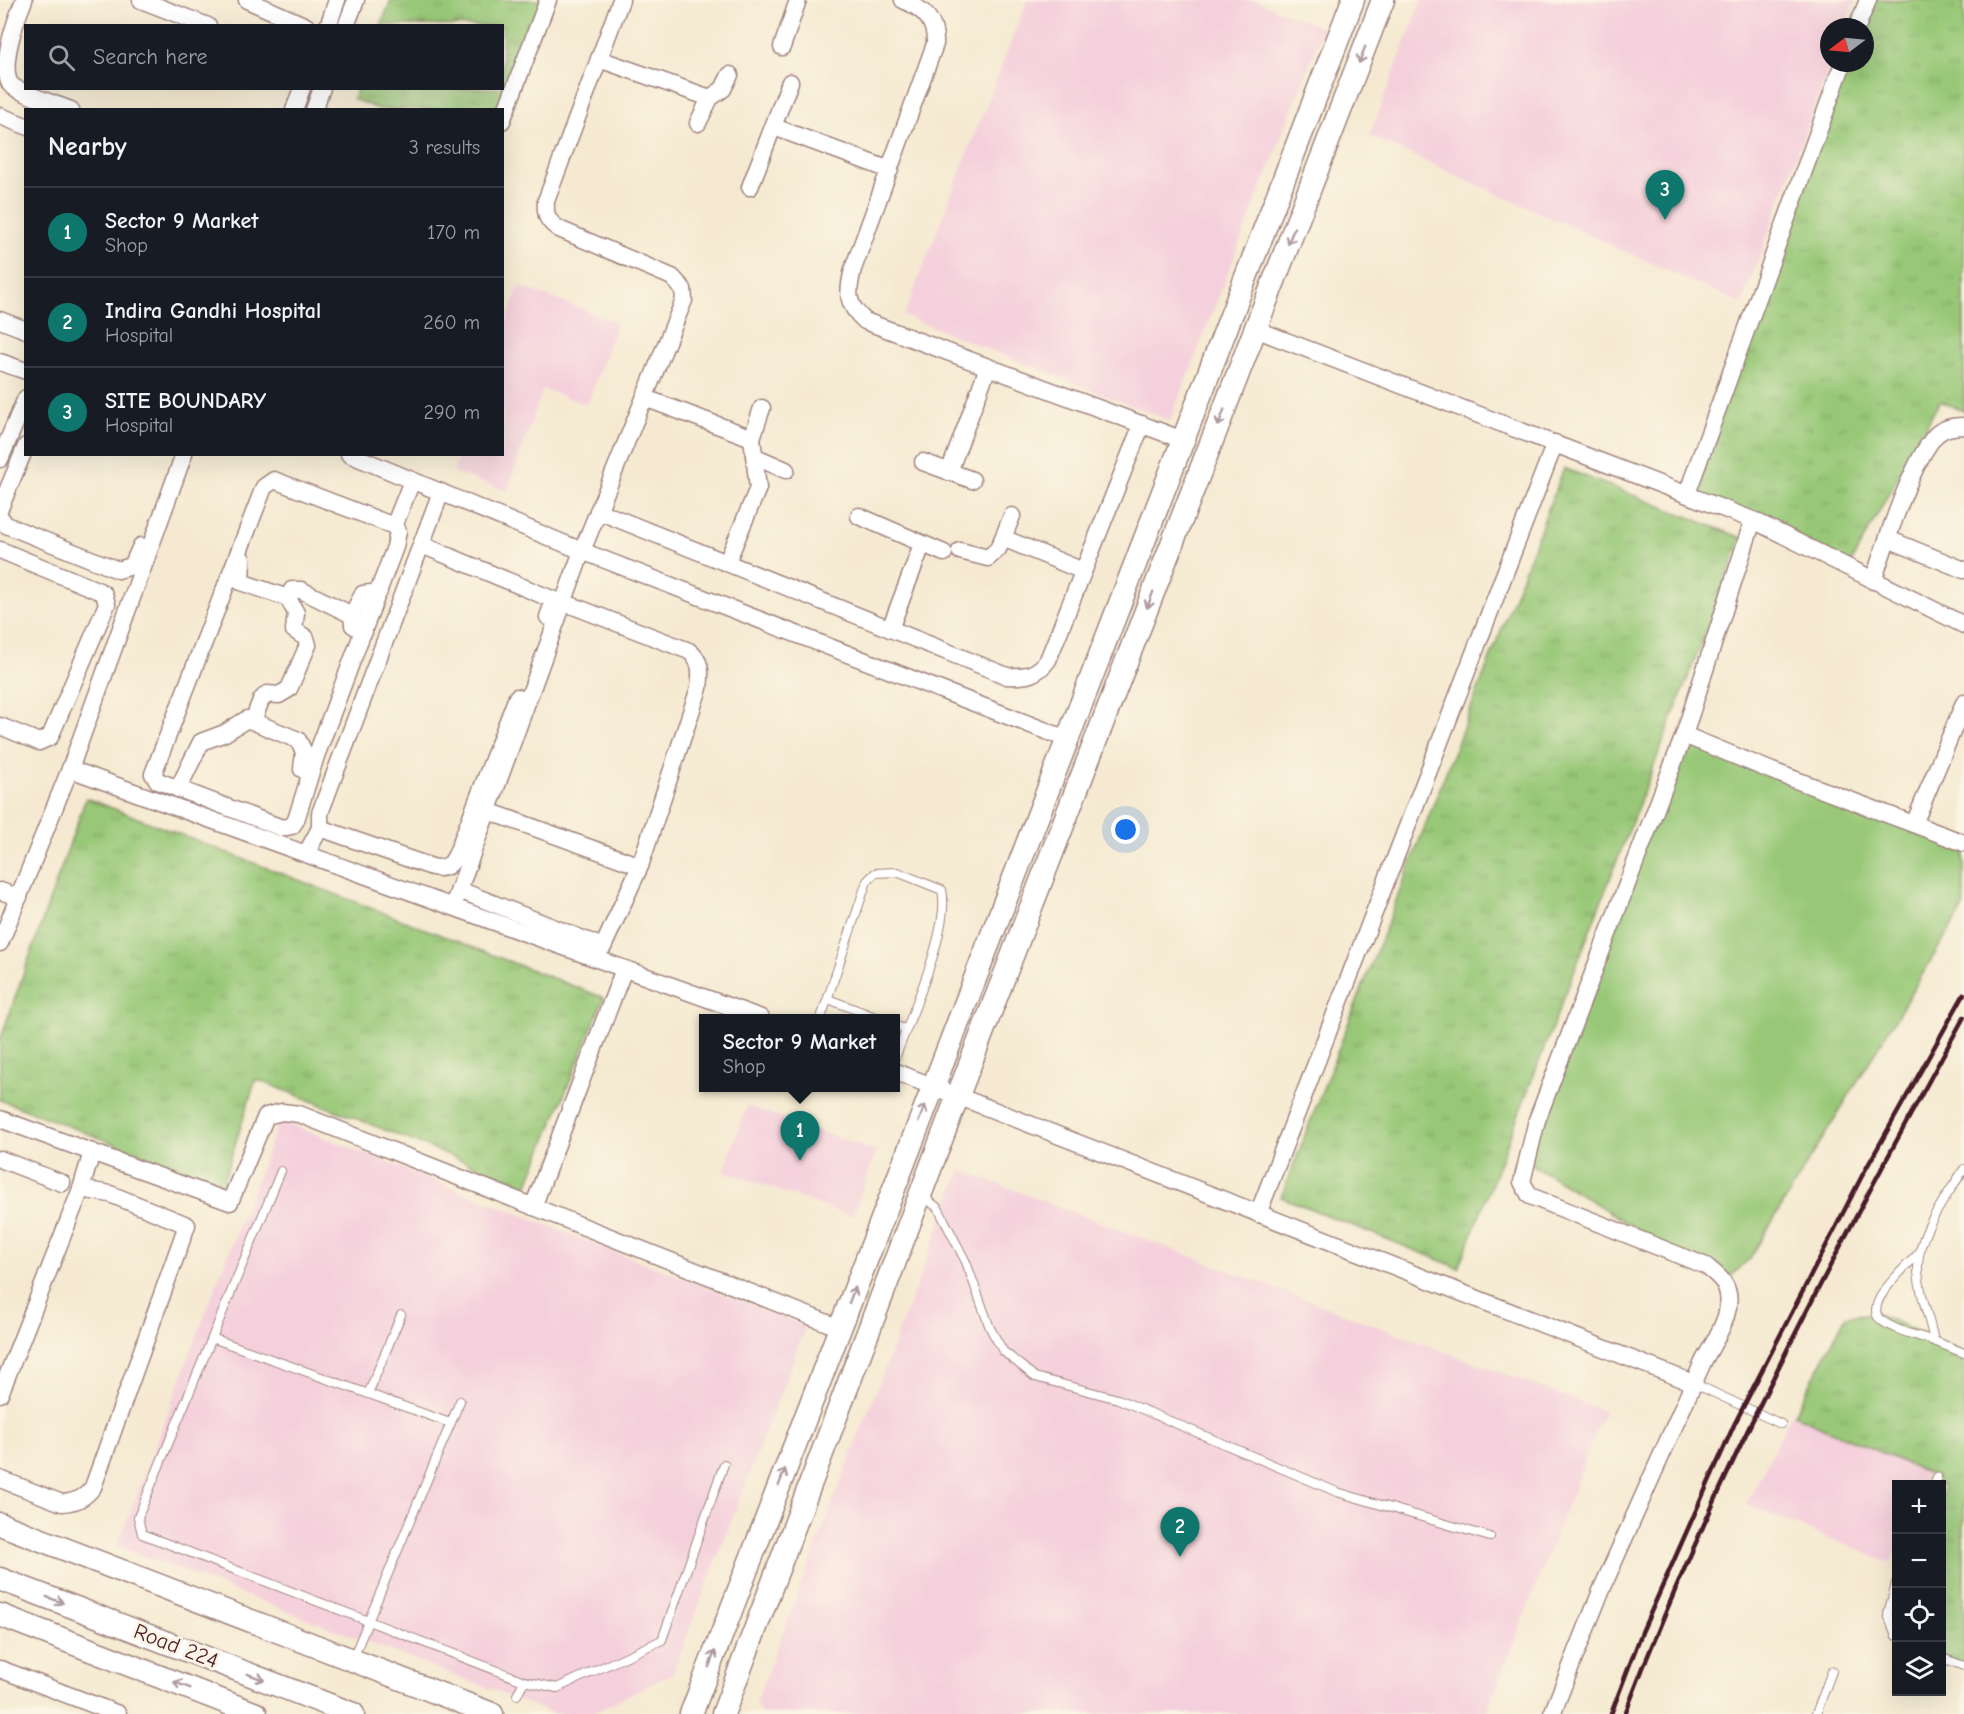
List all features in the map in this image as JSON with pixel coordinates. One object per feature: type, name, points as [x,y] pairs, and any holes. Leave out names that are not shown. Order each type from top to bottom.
[{"type":"street","points":[[24,0],[3,56],[2,74],[11,86],[66,108]]},
{"type":"street","points":[[141,0],[203,24]]},
{"type":"street","points":[[247,0],[301,24]]},
{"type":"street","points":[[329,24],[337,0]]},
{"type":"street","points":[[347,24],[356,0]]},
{"type":"street","points":[[504,116],[548,0]]},
{"type":"street","points":[[456,898],[582,551],[684,300],[683,289],[672,277],[559,229],[549,223],[545,213],[546,201],[621,0]]},
{"type":"street","points":[[782,47],[798,0]]},
{"type":"street","points":[[903,0],[926,15],[936,29],[935,44],[853,269],[848,289],[851,309],[865,321],[1183,440]]},
{"type":"street","points":[[691,1714],[1353,0]]},
{"type":"street","points":[[723,1714],[957,1098],[1383,0]]},
{"type":"street","points":[[1861,18],[1868,0]]},
{"type":"street","points":[[598,59],[710,98]]},
{"type":"street","points":[[1687,494],[1840,72]]},
{"type":"street","points":[[698,123],[710,98],[723,89],[730,75]]},
{"type":"street","points":[[750,188],[790,82]]},
{"type":"street","points":[[295,108],[301,90]]},
{"type":"street","points":[[318,108],[322,90]]},
{"type":"street","points":[[0,116],[24,125]]},
{"type":"street","points":[[774,128],[890,170]]},
{"type":"street","points":[[0,320],[24,329]]},
{"type":"street","points":[[1256,329],[1753,520],[1964,625]]},
{"type":"street","points":[[0,362],[24,369]]},
{"type":"street","points":[[949,472],[988,367]]},
{"type":"street","points":[[645,398],[752,438]]},
{"type":"street","points":[[0,459],[24,403]]},
{"type":"street","points":[[727,562],[758,488],[752,438],[762,408]]},
{"type":"street","points":[[598,511],[1007,676],[1025,677],[1040,671],[1048,660],[1142,424]]},
{"type":"street","points":[[1873,581],[1915,471],[1935,436],[1947,428],[1964,426]]},
{"type":"street","points":[[1258,1214],[1555,443]]},
{"type":"street","points":[[0,508],[24,451]]},
{"type":"street","points":[[0,943],[70,769],[134,572],[183,456]]},
{"type":"street","points":[[353,456],[582,551],[1067,739]]},
{"type":"street","points":[[756,457],[786,470]]},
{"type":"street","points":[[923,462],[972,480]]},
{"type":"street","points":[[274,480],[394,526],[398,531],[398,538],[310,774],[296,820],[288,828],[282,828],[158,781],[153,770],[264,487],[274,480]]},
{"type":"street","points":[[394,526],[412,481]]},
{"type":"street","points":[[306,854],[320,828],[320,813],[441,492]]},
{"type":"street","points":[[134,572],[135,563],[160,498]]},
{"type":"street","points":[[859,516],[922,545],[988,558],[998,549],[1012,516]]},
{"type":"street","points":[[0,517],[6,525],[118,570],[134,572]]},
{"type":"street","points":[[1552,1714],[1603,1586],[1693,1383],[1721,1329],[1729,1299],[1724,1283],[1706,1266],[1530,1196],[1522,1182],[1537,1120],[1684,735],[1753,520]]},
{"type":"street","points":[[1003,538],[1083,571]]},
{"type":"street","points":[[1888,539],[1964,570]]},
{"type":"street","points":[[320,828],[432,867],[445,868],[452,864],[553,604],[554,600],[422,545]]},
{"type":"street","points":[[890,629],[922,545]]},
{"type":"street","points":[[0,550],[99,591],[107,599],[50,737],[39,742],[0,726]]},
{"type":"street","points":[[237,557],[243,561],[239,578],[241,582],[288,598],[296,613],[294,630],[296,634],[306,638],[308,645],[289,689],[279,695],[267,694],[261,700],[253,721]]},
{"type":"street","points":[[288,598],[292,590],[301,590],[352,615]]},
{"type":"street","points":[[364,632],[353,625],[352,615],[363,594],[379,592]]},
{"type":"street","points":[[70,769],[306,854],[456,898],[603,947],[640,866],[699,688],[699,663],[689,651],[563,602]]},
{"type":"street","points":[[1914,824],[1964,703]]},
{"type":"street","points":[[178,789],[201,742],[225,733],[243,720],[253,721],[298,740],[304,752],[302,769],[310,774]]},
{"type":"street","points":[[1684,735],[1772,771],[1964,843]]},
{"type":"street","points":[[488,811],[640,866]]},
{"type":"street","points":[[0,891],[19,897]]},
{"type":"street","points":[[456,898],[624,969],[750,1014]]},
{"type":"street","points":[[533,1207],[624,969]]},
{"type":"street","points":[[900,1074],[957,1098],[1693,1383]]},
{"type":"street","points":[[0,1119],[230,1202],[266,1116],[291,1113],[840,1328]]},
{"type":"street","points":[[0,1394],[81,1189],[92,1152]]},
{"type":"street","points":[[0,1159],[62,1183]]},
{"type":"street","points":[[0,1479],[62,1503],[83,1498],[93,1487],[187,1231],[184,1221],[110,1194],[81,1189]]},
{"type":"street","points":[[0,1524],[492,1714]]},
{"type":"street","name":"Road 224","points":[[0,1579],[353,1714]]},
{"type":"street","name":"Road 224","points":[[0,1615],[256,1714]]},
{"type":"street","points":[[0,1669],[92,1709],[118,1714]]},
{"type":"lane","points":[[822,1014],[867,881],[875,873],[897,872],[942,890],[945,903],[927,972],[900,1045]]},
{"type":"lane","points":[[828,999],[867,1014]]},
{"type":"lane","points":[[900,1027],[906,1029]]},
{"type":"lane","points":[[1964,1169],[1935,1217],[1919,1253],[1882,1293],[1875,1306],[1879,1319],[1888,1324],[1964,1353]]},
{"type":"lane","points":[[281,1171],[138,1517],[142,1534],[368,1623],[524,1681],[557,1688],[662,1640],[724,1464]]},
{"type":"lane","points":[[921,1194],[938,1208],[966,1262],[990,1328],[1003,1351],[1035,1377],[1118,1399],[1337,1491],[1490,1537]]},
{"type":"lane","points":[[1919,1253],[1918,1270],[1934,1341]]},
{"type":"lane","points":[[368,1394],[401,1315]]},
{"type":"lane","points":[[213,1338],[450,1423]]},
{"type":"lane","points":[[1693,1383],[1781,1424]]},
{"type":"lane","points":[[353,1659],[460,1401]]},
{"type":"lane","points":[[1892,1598],[1888,1614],[1892,1625]]},
{"type":"lane","points":[[1946,1660],[1964,1666]]},
{"type":"lane","points":[[1816,1714],[1832,1671]]},
{"type":"lane","points":[[517,1695],[524,1681]]},
{"type":"shaded area","points":[[1027,0],[1254,0],[1324,28],[1170,421],[904,316]]},
{"type":"shaded area","points":[[1422,0],[1855,0],[1848,18],[1820,18],[1820,72],[1828,72],[1742,304],[1369,136]]},
{"type":"shaded area","points":[[519,286],[617,322],[587,405],[543,389],[507,491],[453,472],[459,456],[504,456],[504,330]]},
{"type":"shaded area","points":[[747,1106],[876,1151],[853,1217],[724,1171]]},
{"type":"shaded area","points":[[279,1120],[806,1326],[673,1673],[590,1714],[555,1714],[117,1546]]},
{"type":"shaded area","points":[[961,1170],[1604,1411],[1486,1714],[761,1714],[756,1702]]},
{"type":"shaded area","points":[[1792,1413],[1928,1471],[1925,1480],[1892,1480],[1891,1563],[1746,1505]]},
{"type":"green space","points":[[391,0],[545,0],[502,108],[376,108],[353,99],[357,90],[504,90],[504,24],[381,24]]},
{"type":"green space","points":[[1870,0],[1964,0],[1964,411],[1940,401],[1848,568],[1687,494],[1844,72],[1874,72],[1874,18],[1867,18]]},
{"type":"green space","points":[[1564,468],[1742,538],[1459,1268],[1281,1197]]},
{"type":"green space","points":[[1684,735],[1964,843],[1964,906],[1750,1258],[1724,1283],[1525,1160]]},
{"type":"green space","points":[[86,798],[604,998],[527,1186],[256,1079],[222,1185],[0,1100],[0,1040]]},
{"type":"green space","points":[[1876,1313],[1964,1353],[1964,1667],[1946,1660],[1946,1480],[1936,1480],[1937,1477],[1794,1415],[1846,1316]]},
{"type":"railway","points":[[1611,1714],[1642,1632],[1734,1425],[1863,1174],[1964,994]]},
{"type":"railway","points":[[1625,1714],[1699,1535],[1782,1360],[1871,1188],[1964,1017]]},
{"type":"place","name":"SITE BOUNDARY","points":[[1665,220]]},
{"type":"place","name":"Sector 9 Market","points":[[800,1161]]},
{"type":"place","name":"Indira Gandhi Hospital","points":[[1180,1557]]}]
